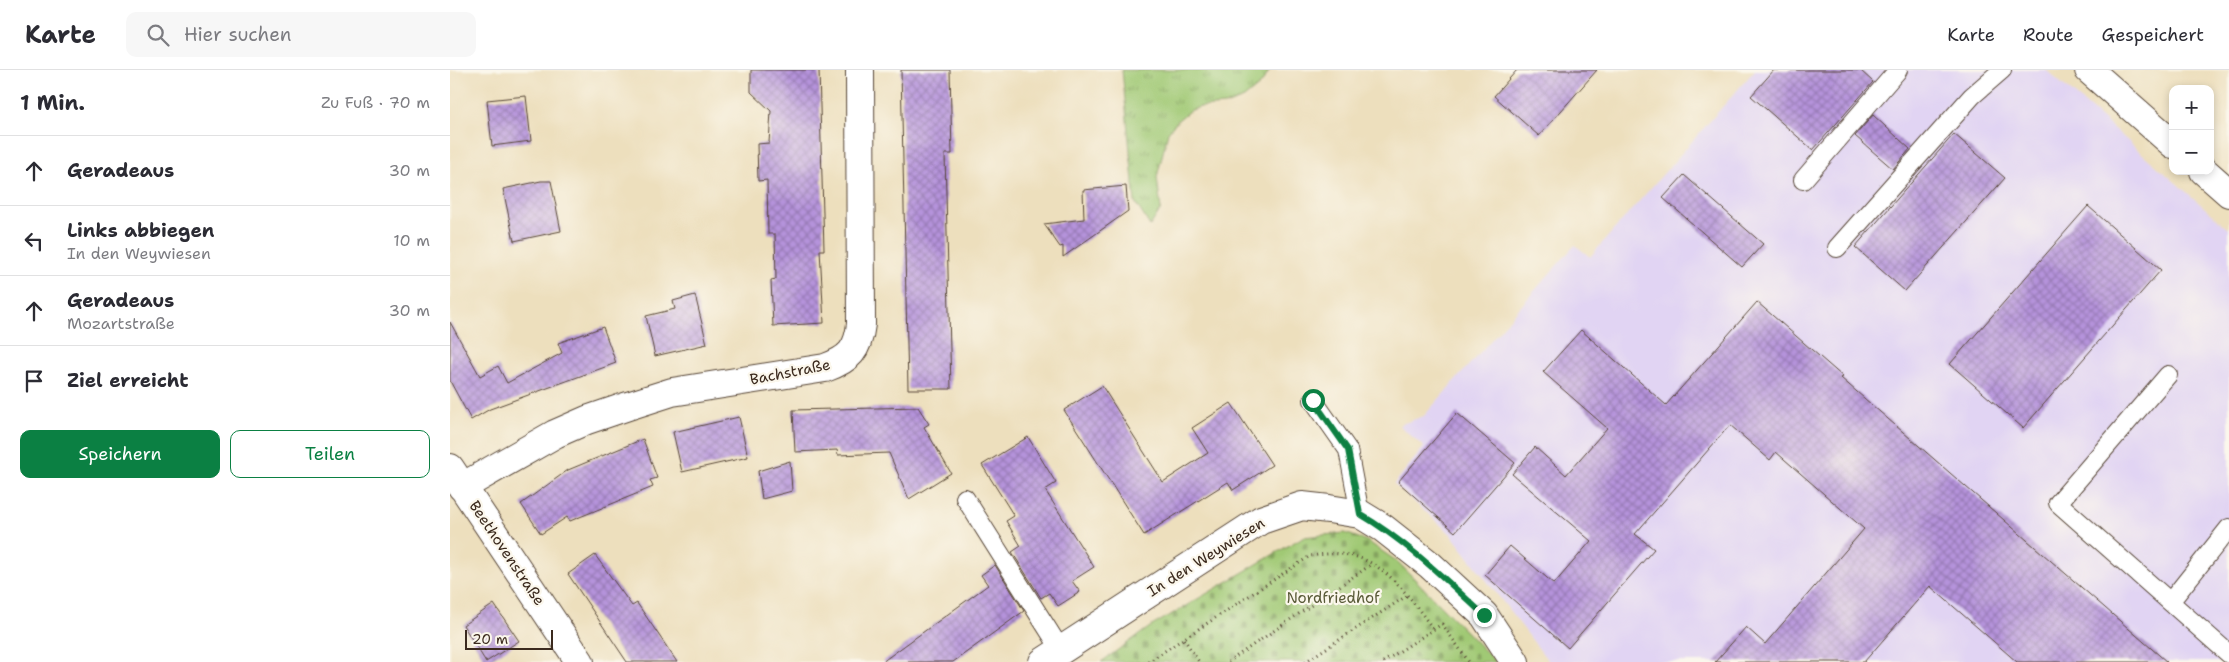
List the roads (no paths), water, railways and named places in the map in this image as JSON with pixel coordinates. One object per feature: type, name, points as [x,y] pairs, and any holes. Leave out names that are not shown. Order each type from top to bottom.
[{"type":"street","name":"Bachstraße","points":[[456,478],[587,420],[672,392],[825,368],[841,362],[852,353],[859,338],[861,324],[860,70]]},
{"type":"street","points":[[2088,70],[2169,141]]},
{"type":"street","points":[[2209,175],[2229,193]]},
{"type":"street","name":"Beethovenstraße","points":[[456,478],[580,662]]},
{"type":"street","name":"In den Weywiesen","points":[[1052,656],[1261,520],[1302,506],[1329,509],[1371,521]]},
{"type":"street","points":[[1371,521],[1430,565],[1484,615],[1515,662]]},
{"type":"lane","points":[[1803,180],[1898,70]]},
{"type":"lane","points":[[1837,248],[1972,96],[2002,70]]},
{"type":"lane","points":[[2168,375],[2058,504],[2229,654]]},
{"type":"lane","points":[[1313,400],[1348,450],[1371,521]]},
{"type":"lane","points":[[965,498],[1052,656]]},
{"type":"lane","points":[[2170,602],[2229,528]]},
{"type":"park label","name":"Nordfriedhof","points":[[1333,598]]}]
